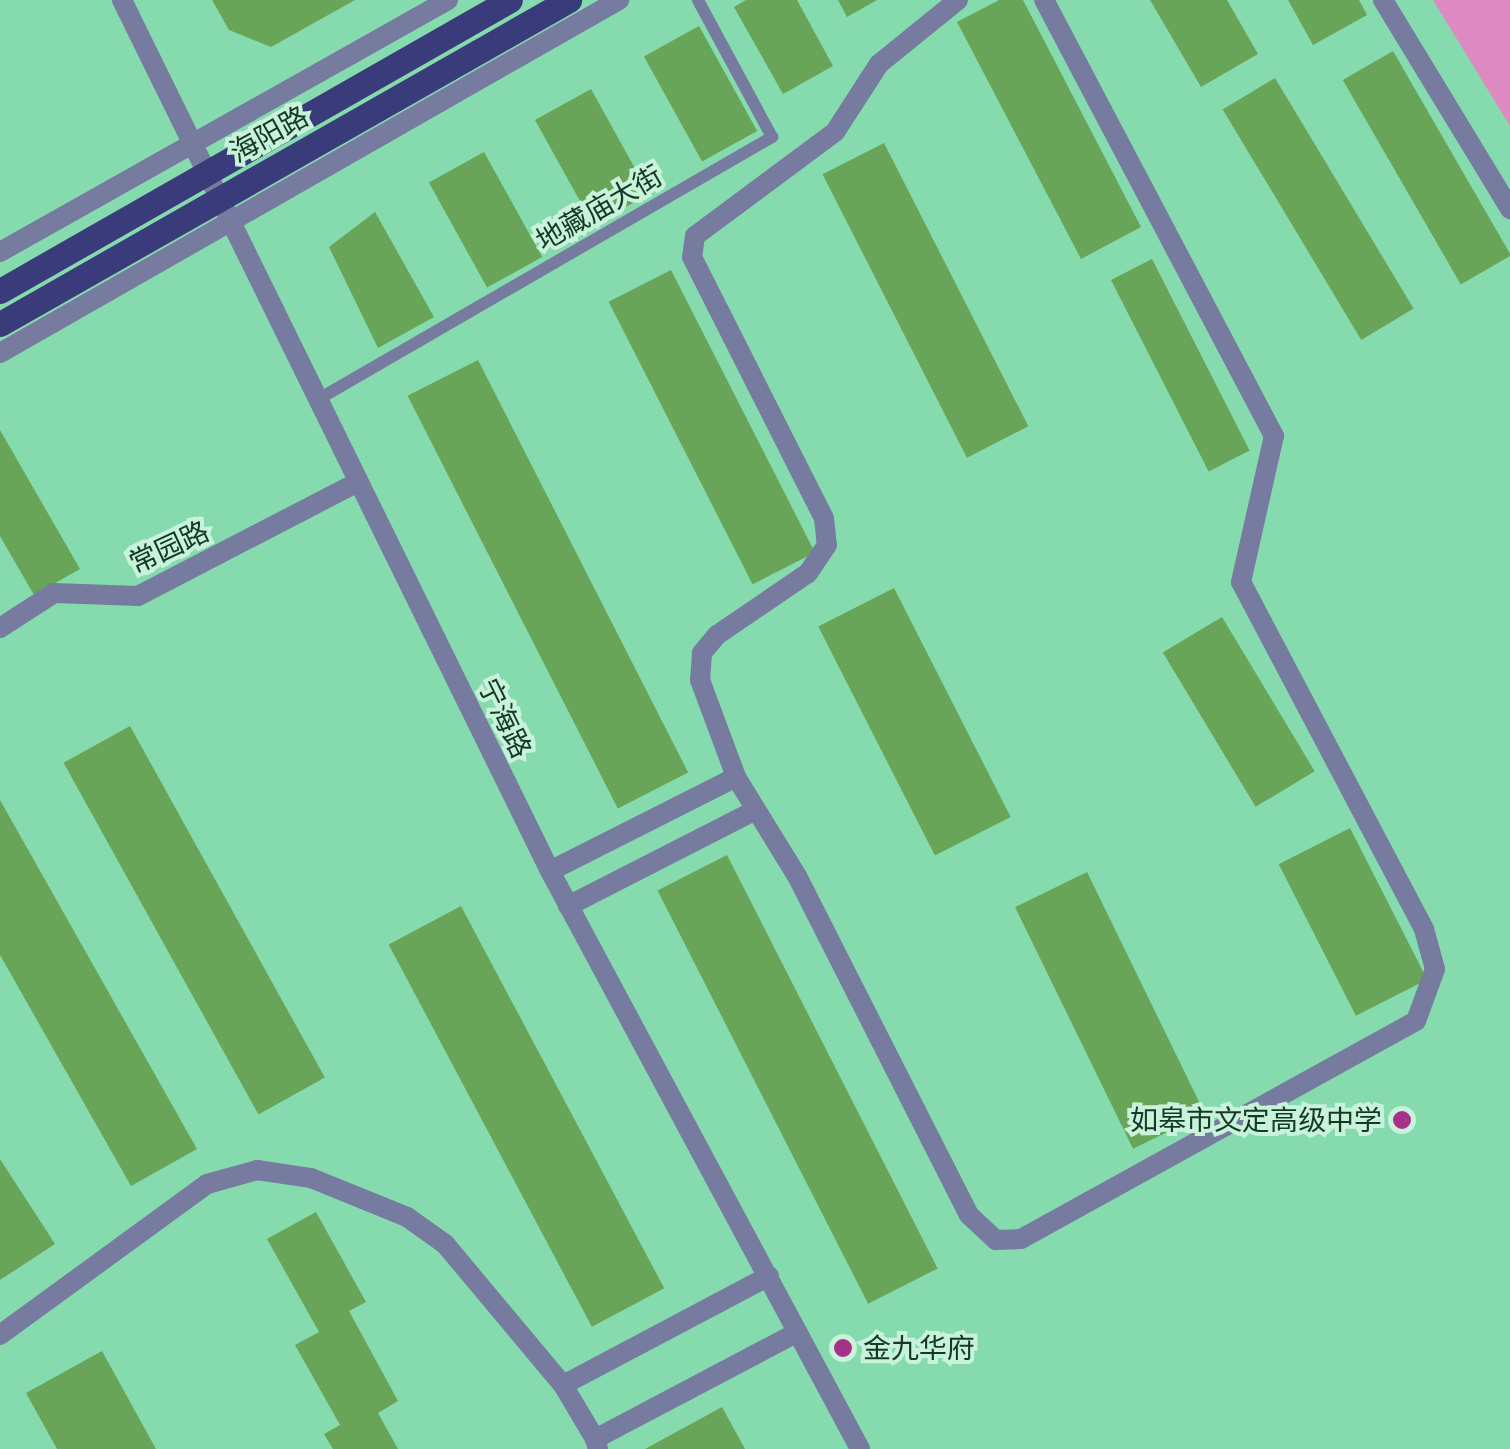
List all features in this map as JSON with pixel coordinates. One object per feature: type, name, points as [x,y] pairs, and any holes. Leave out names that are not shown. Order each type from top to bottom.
[{"type":"main road","name":"海阳路","points":[[0,291],[510,0]]},
{"type":"main road","name":"海阳路","points":[[0,324],[569,0]]},
{"type":"street","name":"宁海路","points":[[122,0],[190,147],[550,871],[860,1449]]},
{"type":"street","points":[[0,252],[448,0]]},
{"type":"street","points":[[0,353],[619,0]]},
{"type":"street","points":[[958,0],[879,64],[834,132],[696,236],[692,257],[824,518],[827,545],[808,573],[702,652],[700,680],[736,777],[969,1215],[996,1240],[1021,1239],[1416,1020],[1434,990],[1424,929],[1241,582],[1274,436],[1044,0]]},
{"type":"street","points":[[1383,0],[1510,209]]},
{"type":"street","name":"常园路","points":[[0,628],[54,594],[138,596],[358,482]]},
{"type":"street","points":[[550,871],[736,777]]},
{"type":"street","points":[[568,906],[754,811]]},
{"type":"street","points":[[0,1335],[207,1184],[257,1170],[311,1178],[407,1217],[444,1244],[563,1385],[596,1444],[798,1332]]},
{"type":"street","points":[[563,1385],[769,1276]]},
{"type":"lane","name":"地藏庙大街","points":[[317,400],[772,137],[698,0]]},
{"type":"shaded area","points":[[1433,0],[1510,0],[1510,126]]},
{"type":"building","points":[[212,0],[355,0],[271,47],[229,30]]},
{"type":"building","points":[[746,0],[797,0],[833,66],[783,94],[734,7]]},
{"type":"building","points":[[838,0],[877,0],[847,17]]},
{"type":"building","points":[[999,0],[1023,0],[1141,227],[1081,259],[957,22]]},
{"type":"building","points":[[1150,0],[1227,0],[1258,54],[1201,87]]},
{"type":"building","points":[[1288,0],[1359,0],[1367,15],[1313,45]]},
{"type":"building","points":[[699,26],[757,131],[702,161],[644,57]]},
{"type":"building","points":[[1393,51],[1510,254],[1461,284],[1343,80]]},
{"type":"building","points":[[1275,78],[1414,309],[1361,340],[1223,109]]},
{"type":"building","points":[[591,89],[649,194],[593,225],[535,120]]},
{"type":"building","points":[[884,143],[1028,426],[967,458],[823,174]]},
{"type":"building","points":[[484,152],[542,257],[487,287],[429,183]]},
{"type":"building","points":[[375,212],[434,317],[378,348],[329,247]]},
{"type":"building","points":[[1152,259],[1250,451],[1209,471],[1111,280]]},
{"type":"building","points":[[671,270],[815,552],[753,584],[609,302]]},
{"type":"building","points":[[478,360],[688,773],[618,808],[408,396]]},
{"type":"building","points":[[0,430],[80,569],[34,595],[0,536]]},
{"type":"building","points":[[894,588],[1011,817],[935,856],[818,627]]},
{"type":"building","points":[[1222,617],[1315,771],[1256,807],[1163,653]]},
{"type":"building","points":[[130,726],[325,1078],[258,1114],[64,763]]},
{"type":"building","points":[[0,800],[197,1149],[131,1186],[0,955]]},
{"type":"building","points":[[1350,828],[1427,979],[1356,1016],[1279,864]]},
{"type":"building","points":[[727,855],[938,1268],[868,1304],[658,890]]},
{"type":"building","points":[[1087,872],[1205,1114],[1133,1149],[1015,907]]},
{"type":"building","points":[[461,906],[664,1288],[592,1327],[389,944]]},
{"type":"building","points":[[0,1159],[55,1244],[0,1280]]},
{"type":"building","points":[[316,1212],[366,1302],[349,1311],[398,1401],[378,1413],[398,1449],[333,1449],[324,1434],[340,1425],[295,1345],[319,1332],[267,1239]]},
{"type":"building","points":[[102,1351],[156,1449],[57,1449],[26,1393]]},
{"type":"building","points":[[722,1407],[745,1449],[645,1449]]},
{"type":"place","name":"如皋市文定高级中学","points":[[1402,1120]]},
{"type":"place","name":"金九华府","points":[[843,1348]]}]
